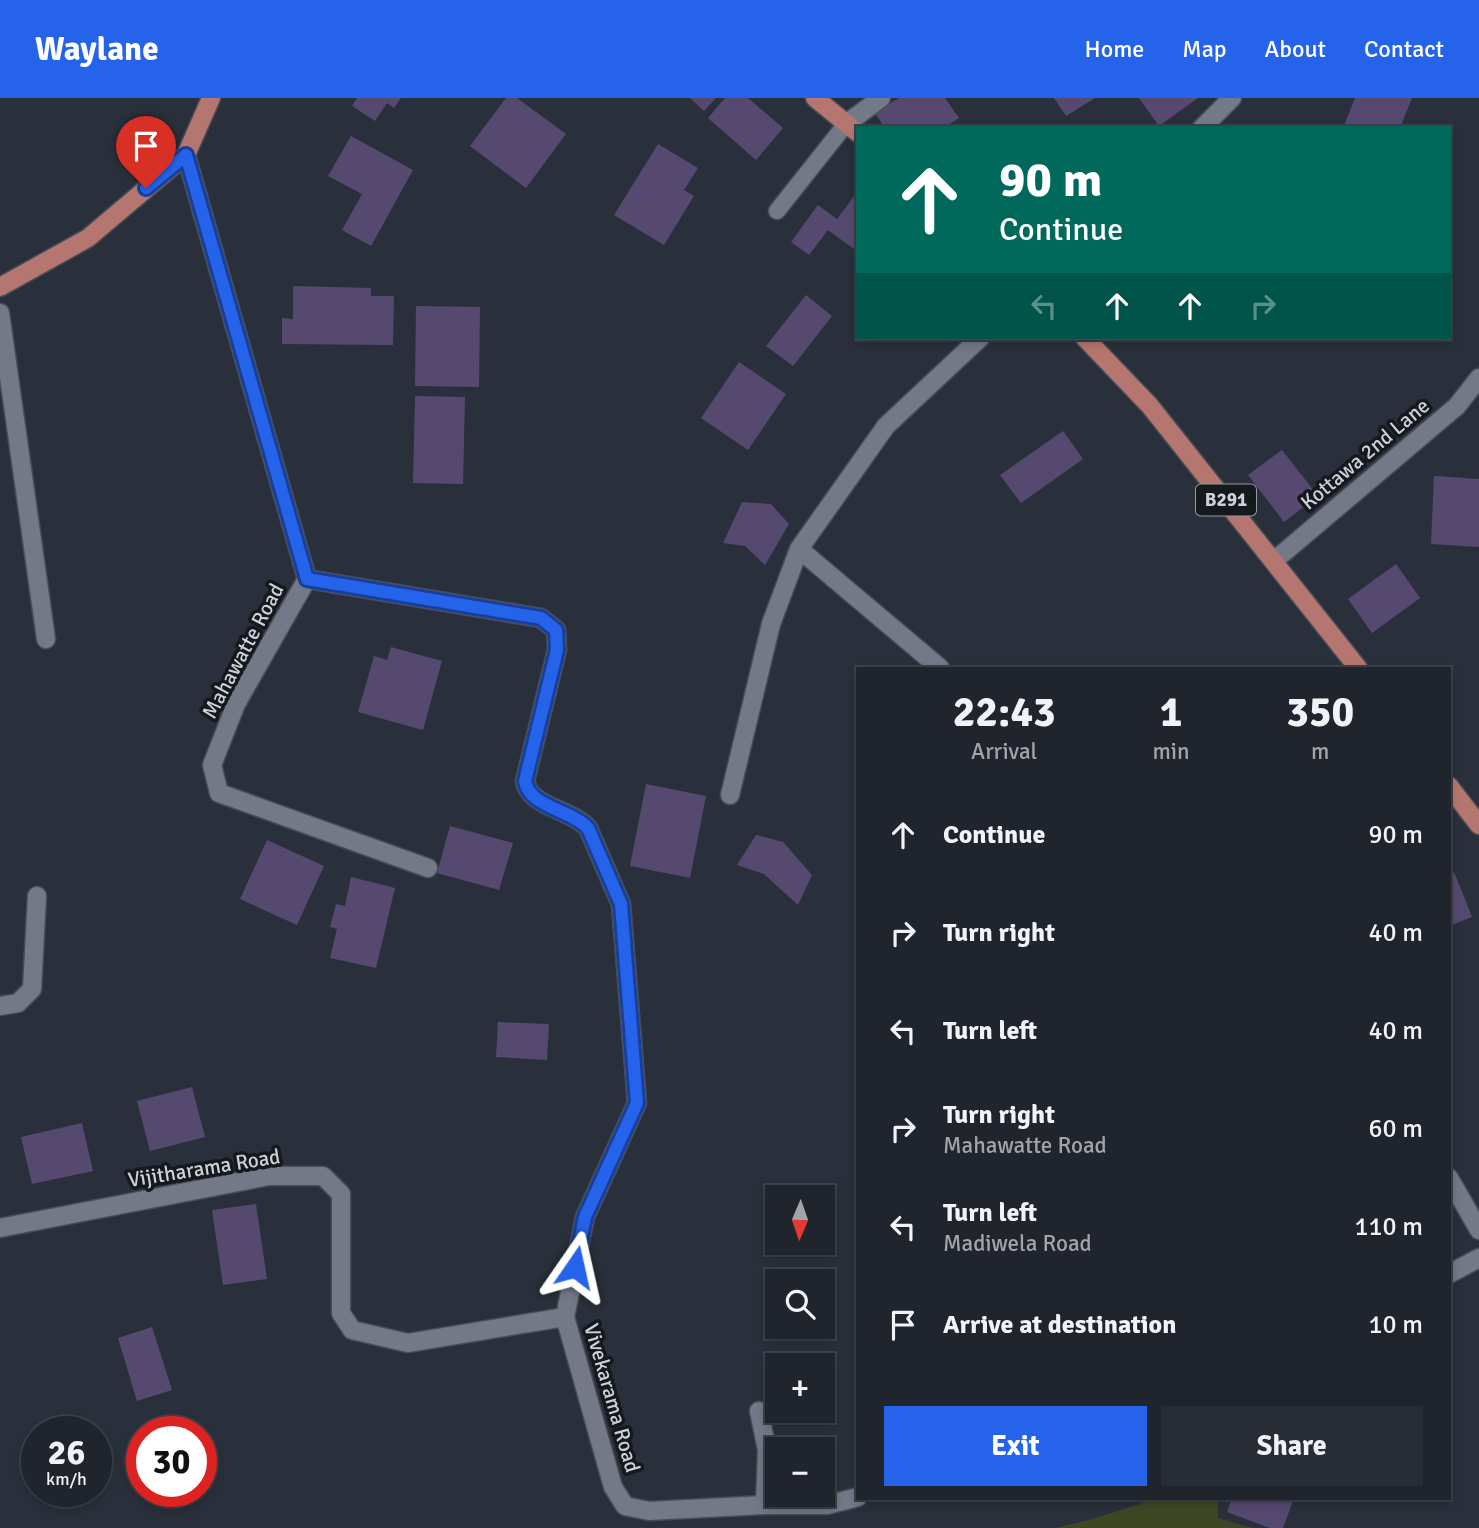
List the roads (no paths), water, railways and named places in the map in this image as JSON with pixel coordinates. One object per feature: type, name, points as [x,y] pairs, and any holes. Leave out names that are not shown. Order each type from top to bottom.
[{"type":"main road","points":[[0,287],[88,238],[186,155],[211,98]]},
{"type":"main road","points":[[815,98],[852,128]]},
{"type":"main road","name":"B291","points":[[1087,340],[1150,406],[1357,667]]},
{"type":"main road","points":[[1451,789],[1479,825]]},
{"type":"street","points":[[852,128],[881,98]]},
{"type":"street","points":[[1204,126],[1232,98]]},
{"type":"street","name":"Mahawatte Road","points":[[186,155],[307,579],[236,704],[212,765],[219,793],[428,868]]},
{"type":"street","points":[[0,313],[47,639]]},
{"type":"street","points":[[730,795],[771,624],[799,549],[887,426],[978,340]]},
{"type":"street","name":"Kottawa 2nd Lane","points":[[1275,561],[1457,406],[1479,378]]},
{"type":"street","points":[[799,549],[939,667]]},
{"type":"street","points":[[307,579],[541,618],[556,630],[557,650],[525,781],[527,789],[537,800],[579,818],[588,828],[621,904],[637,1103],[585,1217],[565,1317]]},
{"type":"street","points":[[0,1006],[18,1003],[32,989],[37,896]]},
{"type":"street","name":"Vijitharama Road","points":[[0,1228],[269,1176],[323,1176],[341,1194],[341,1312],[352,1330],[408,1343],[565,1317]]},
{"type":"street","points":[[1451,1181],[1479,1230]]},
{"type":"street","points":[[1451,1273],[1479,1258]]},
{"type":"street","name":"Vivekarama Road","points":[[565,1317],[613,1488],[625,1506],[649,1511],[765,1505]]},
{"type":"street","points":[[759,1411],[765,1440]]},
{"type":"street","name":"Vivekarama Road","points":[[835,1503],[856,1498]]},
{"type":"lane","points":[[777,211],[852,128]]}]
